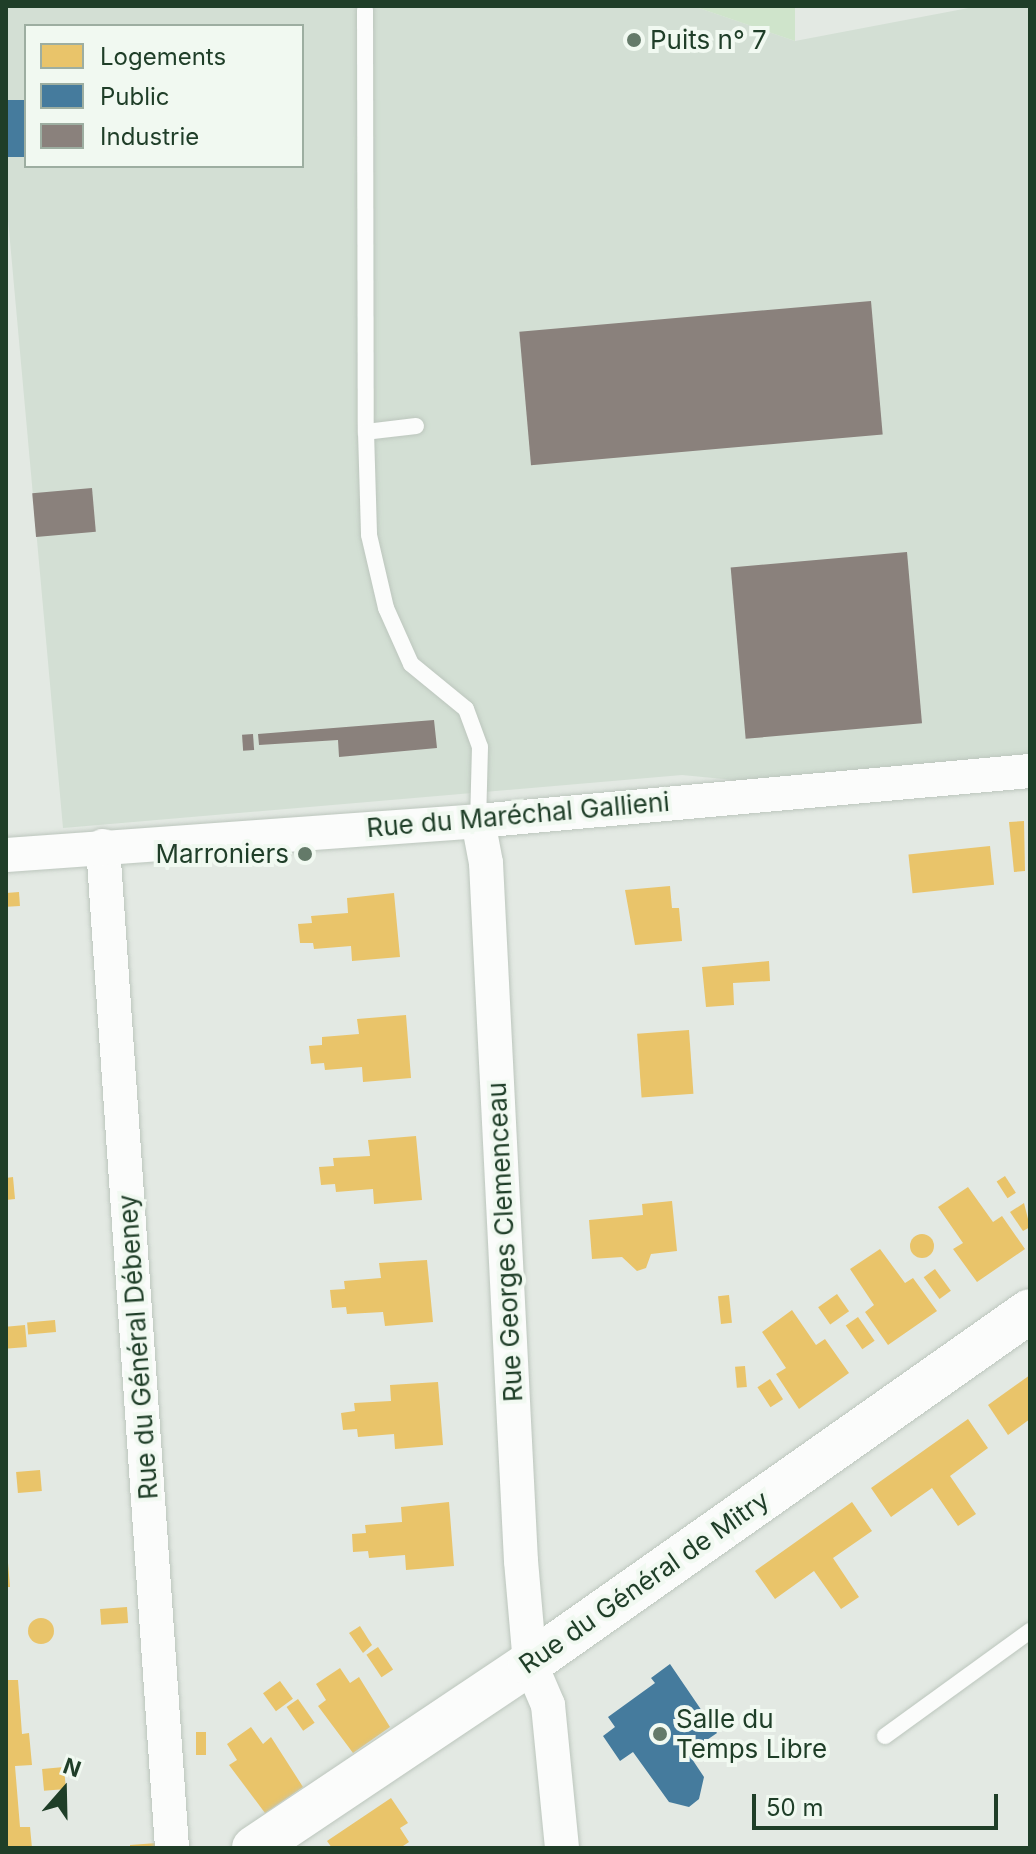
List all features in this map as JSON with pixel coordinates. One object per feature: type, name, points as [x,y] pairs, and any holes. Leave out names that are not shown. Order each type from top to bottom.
[{"type":"street","name":"Rue du Maréchal Gallieni","points":[[6,855],[478,821],[1030,771]]},
{"type":"street","name":"Rue Georges Clemenceau","points":[[478,821],[486,863],[530,1663]]},
{"type":"street","name":"Rue du Général Débeney","points":[[103,846],[172,1848]]},
{"type":"street","name":"Rue du Général de Mitry","points":[[254,1848],[530,1663],[1030,1311]]},
{"type":"street","points":[[530,1663],[548,1705],[562,1848]]},
{"type":"lane","points":[[365,10],[369,535],[386,608],[411,664],[466,709],[480,747],[478,821]]},
{"type":"lane","points":[[366,432],[416,426]]},
{"type":"lane","points":[[885,1736],[1030,1631]]},
{"type":"shaded area","points":[[6,6],[693,6],[795,41],[979,6],[1030,6],[1030,771],[826,789],[682,775],[63,828],[6,197]]},
{"type":"green space","points":[[693,6],[795,6],[795,41]]},
{"type":"building: Logements","points":[[1024,821],[1025,871],[1014,872],[1009,822]]},
{"type":"building: Logements","points":[[990,846],[994,885],[913,893],[908,855]]},
{"type":"building: Logements","points":[[670,886],[672,908],[679,908],[682,941],[635,945],[625,890]]},
{"type":"building: Logements","points":[[19,892],[20,906],[7,907],[6,893]]},
{"type":"building: Logements","points":[[394,893],[400,957],[352,961],[351,946],[314,949],[313,943],[300,943],[298,924],[312,923],[311,916],[348,913],[347,898]]},
{"type":"building: Logements","points":[[769,961],[770,981],[733,983],[734,1005],[706,1007],[702,967]]},
{"type":"building: Logements","points":[[406,1015],[411,1078],[363,1082],[362,1067],[325,1070],[324,1063],[311,1064],[309,1046],[322,1045],[322,1037],[359,1034],[357,1019]]},
{"type":"building: Logements","points":[[689,1030],[693,1094],[642,1097],[637,1034]]},
{"type":"building: Logements","points":[[416,1136],[422,1200],[374,1204],[373,1189],[336,1192],[335,1184],[321,1185],[319,1167],[334,1166],[333,1158],[370,1156],[368,1140]]},
{"type":"building: Logements","points":[[1005,1176],[1016,1193],[1008,1198],[997,1181]]},
{"type":"building: Logements","points":[[13,1177],[15,1199],[6,1200],[6,1178]]},
{"type":"building: Logements","points":[[968,1187],[993,1222],[1002,1216],[1025,1249],[977,1282],[953,1249],[963,1243],[938,1207]]},
{"type":"building: Logements","points":[[672,1201],[677,1251],[651,1254],[646,1268],[637,1271],[622,1257],[592,1259],[589,1220],[643,1215],[642,1204]]},
{"type":"building: Logements","points":[[1024,1203],[1030,1227],[1023,1231],[1010,1212]]},
{"type":"building: Logements","points":[[922,1234],[931,1237],[934,1246],[931,1255],[922,1258],[913,1255],[910,1246],[913,1237]]},
{"type":"building: Logements","points":[[880,1249],[905,1283],[913,1278],[937,1311],[888,1345],[865,1312],[874,1305],[850,1269]]},
{"type":"building: Logements","points":[[427,1260],[433,1322],[385,1326],[383,1312],[347,1314],[346,1307],[332,1308],[330,1290],[345,1289],[344,1281],[381,1278],[379,1263]]},
{"type":"building: Logements","points":[[935,1269],[951,1291],[940,1299],[924,1277]]},
{"type":"building: Logements","points":[[837,1294],[849,1311],[830,1324],[818,1307]]},
{"type":"building: Logements","points":[[729,1295],[732,1323],[721,1324],[718,1296]]},
{"type":"building: Logements","points":[[792,1310],[816,1345],[825,1339],[849,1373],[799,1409],[776,1374],[786,1368],[762,1332]]},
{"type":"building: Logements","points":[[858,1317],[875,1341],[862,1349],[846,1326]]},
{"type":"building: Logements","points":[[55,1320],[56,1332],[28,1334],[27,1322]]},
{"type":"building: Logements","points":[[25,1325],[27,1347],[8,1349],[6,1327]]},
{"type":"building: Logements","points":[[745,1366],[747,1387],[737,1388],[735,1367]]},
{"type":"building: Logements","points":[[1030,1375],[1030,1419],[1008,1435],[988,1405]]},
{"type":"building: Logements","points":[[770,1379],[783,1399],[770,1407],[757,1387]]},
{"type":"building: Logements","points":[[438,1382],[443,1445],[395,1449],[394,1434],[358,1437],[357,1429],[343,1430],[341,1413],[355,1411],[354,1403],[391,1401],[390,1385]]},
{"type":"building: Logements","points":[[968,1419],[988,1448],[950,1476],[976,1514],[958,1526],[932,1488],[891,1517],[871,1488]]},
{"type":"building: Logements","points":[[40,1470],[42,1491],[18,1493],[16,1472]]},
{"type":"building: Logements","points":[[449,1502],[454,1566],[406,1570],[405,1555],[369,1558],[368,1551],[353,1552],[352,1534],[366,1533],[365,1525],[402,1522],[401,1507]]},
{"type":"building: Logements","points":[[852,1502],[872,1531],[833,1558],[859,1597],[841,1609],[814,1571],[775,1599],[755,1571]]},
{"type":"building: Logements","points":[[8,1563],[10,1587],[6,1587]]},
{"type":"building: Logements","points":[[127,1607],[128,1623],[101,1625],[100,1609]]},
{"type":"building: Logements","points":[[41,1618],[50,1622],[54,1631],[50,1640],[41,1644],[32,1640],[28,1631],[32,1622]]},
{"type":"building: Logements","points":[[360,1626],[372,1645],[363,1653],[349,1633]]},
{"type":"building: Logements","points":[[378,1647],[393,1669],[381,1677],[366,1655]]},
{"type":"building: Logements","points":[[340,1668],[350,1683],[359,1677],[390,1727],[353,1753],[318,1706],[326,1700],[316,1684]]},
{"type":"building: Logements","points":[[6,1680],[18,1680],[22,1734],[29,1733],[32,1765],[15,1766],[20,1827],[30,1827],[32,1848],[6,1848]]},
{"type":"building: Logements","points":[[280,1681],[293,1699],[276,1711],[263,1693]]},
{"type":"building: Logements","points":[[298,1699],[315,1723],[303,1731],[287,1707]]},
{"type":"building: Logements","points":[[251,1727],[263,1744],[271,1737],[303,1787],[265,1813],[229,1765],[237,1760],[227,1744]]},
{"type":"building: Logements","points":[[196,1732],[206,1732],[206,1755],[196,1755]]},
{"type":"building: Logements","points":[[64,1767],[66,1789],[44,1791],[42,1769]]},
{"type":"building: Logements","points":[[391,1798],[408,1823],[400,1828],[409,1842],[400,1848],[332,1848],[327,1841]]},
{"type":"building: Logements","points":[[157,1843],[157,1848],[130,1848],[130,1845]]},
{"type":"building: Public","points":[[6,100],[24,100],[24,157],[6,157]]},
{"type":"building: Public","name":"Salle du Temps Libre","points":[[670,1664],[717,1733],[688,1753],[704,1777],[699,1799],[689,1807],[669,1802],[633,1752],[620,1761],[603,1736],[615,1727],[608,1717],[655,1683],[651,1678]]},
{"type":"building: Industrie","points":[[871,301],[883,434],[531,465],[519,332]]},
{"type":"building: Industrie","points":[[92,488],[96,532],[36,537],[32,493]]},
{"type":"building: Industrie","points":[[907,552],[922,723],[746,739],[731,567]]},
{"type":"building: Industrie","points":[[434,720],[437,748],[339,757],[338,740],[259,745],[258,734]]},
{"type":"building: Industrie","points":[[253,734],[254,750],[243,751],[242,735]]},
{"type":"place","name":"Puits n° 7","points":[[634,40]]},
{"type":"place","name":"Marroniers","points":[[305,854]]},
{"type":"place","name":"Salle du Temps Libre","points":[[660,1734]]}]
